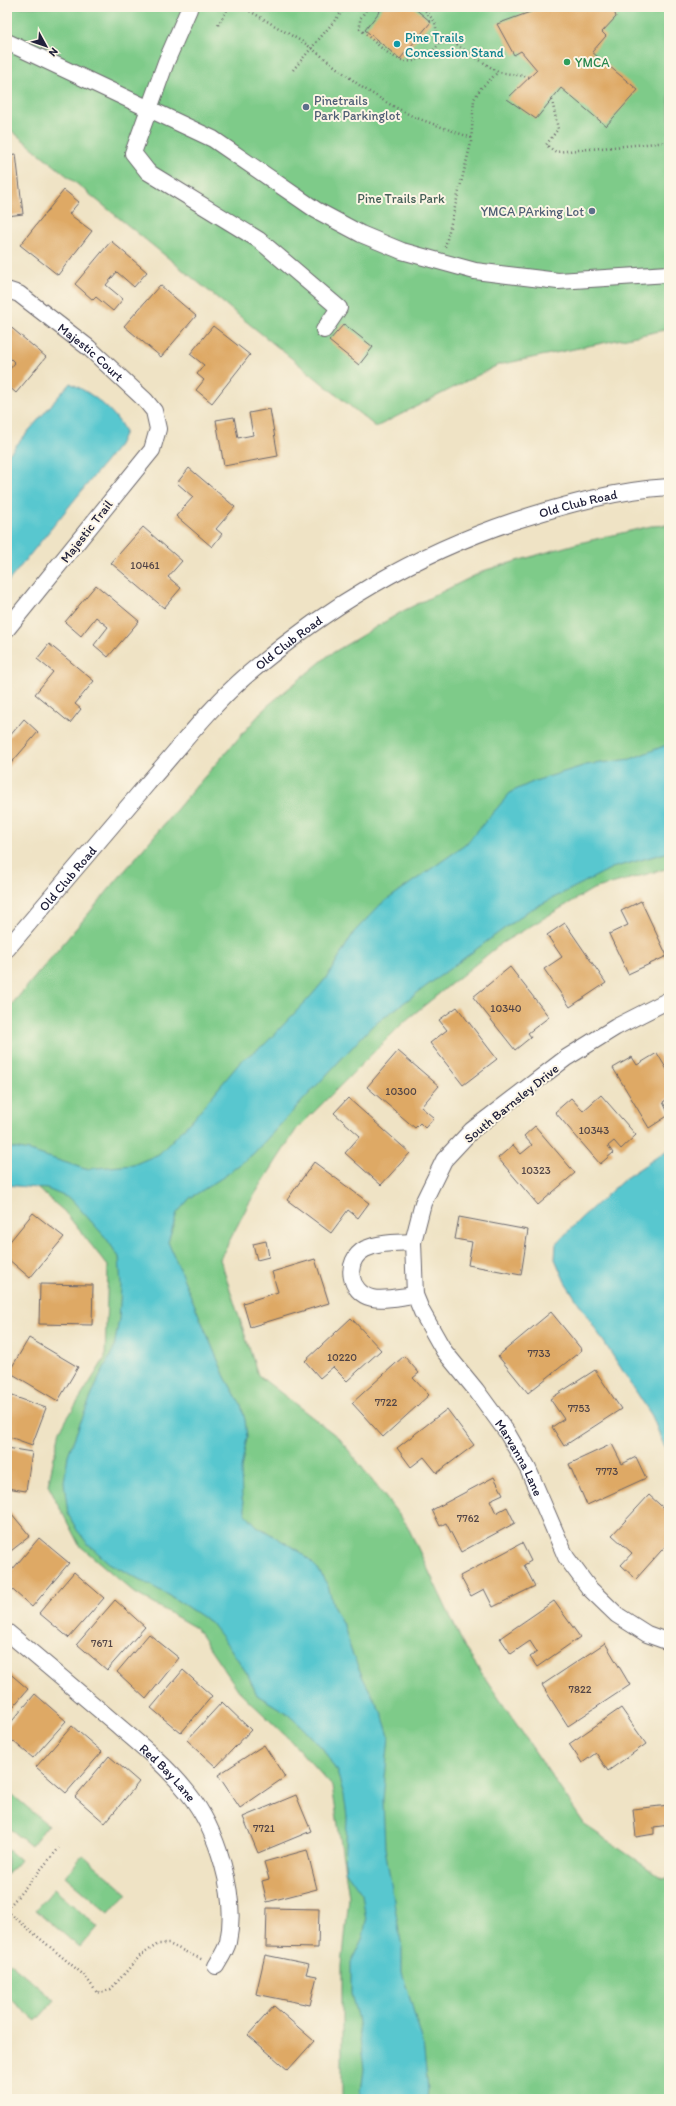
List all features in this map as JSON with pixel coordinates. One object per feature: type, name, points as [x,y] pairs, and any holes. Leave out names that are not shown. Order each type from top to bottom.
[{"type":"street","points":[[189,9],[166,62],[133,153],[148,172],[259,240],[339,308],[324,330]]},
{"type":"street","points":[[7,42],[213,139],[316,210],[361,234],[402,251],[475,271],[558,281],[669,274]]},
{"type":"street","name":"Majestic Court","points":[[7,290],[19,294],[89,348],[154,411],[158,429]]},
{"type":"street","name":"Majestic Trail","points":[[7,629],[20,616],[99,514],[152,450],[158,429]]},
{"type":"street","name":"Old Club Road","points":[[7,949],[202,721],[246,676],[314,621],[366,587],[432,554],[494,528],[548,510],[607,496],[669,487]]},
{"type":"street","name":"South Barnsley Drive","points":[[413,1242],[423,1203],[444,1160],[472,1130],[566,1058],[616,1027],[669,1000]]},
{"type":"street","points":[[413,1242],[378,1244],[363,1250],[353,1263],[351,1275],[358,1291],[374,1298],[415,1295]]},
{"type":"street","name":"Marvanna Lane","points":[[413,1242],[415,1295],[444,1351],[476,1390],[506,1431],[528,1469],[566,1557],[589,1588],[617,1615],[647,1634],[669,1642]]},
{"type":"street","name":"Red Bay Lane","points":[[7,1632],[158,1760],[189,1794],[210,1830],[221,1859],[229,1892],[230,1918],[228,1942],[216,1966]]},
{"type":"path","points":[[218,25],[229,7]]},
{"type":"path","points":[[243,7],[311,48],[363,88],[391,105],[414,117],[472,138]]},
{"type":"path","points":[[293,70],[346,7]]},
{"type":"path","points":[[368,7],[360,20],[360,29],[396,59],[419,60],[431,54],[439,44],[435,22],[422,7]]},
{"type":"path","points":[[438,38],[454,43],[498,72],[530,77]]},
{"type":"path","points":[[445,248],[472,138],[474,99],[481,88],[498,72]]},
{"type":"path","points":[[552,100],[558,129],[546,145],[556,152],[669,142]]},
{"type":"path","points":[[59,1848],[7,1910],[85,1976],[97,1993],[111,1989],[140,1956],[158,1944],[169,1944],[216,1966]]},
{"type":"green space","name":"Pine Trails Park","points":[[7,7],[669,7],[669,329],[498,365],[376,427],[7,127]]},
{"type":"green space","points":[[669,525],[669,868],[593,889],[502,943],[405,1021],[296,1130],[248,1205],[220,1259],[258,1375],[339,1438],[407,1525],[466,1650],[585,1825],[662,1878],[669,1877],[669,2099],[342,2099],[342,1966],[349,1897],[332,1786],[289,1739],[239,1691],[196,1628],[135,1593],[79,1545],[48,1485],[60,1430],[105,1358],[108,1266],[64,1211],[7,1163],[7,1010],[193,790],[266,707],[329,655],[403,611],[486,570],[575,544],[651,526]]},
{"type":"green space","points":[[7,1790],[48,1825],[31,1846],[7,1826]]},
{"type":"green space","points":[[7,1849],[20,1860],[7,1875]]},
{"type":"green space","points":[[83,1855],[127,1893],[109,1914],[65,1876]]},
{"type":"green space","points":[[54,1889],[98,1927],[80,1948],[36,1910]]},
{"type":"green space","points":[[10,1963],[55,2000],[36,2021],[7,1996],[7,1966]]},
{"type":"water","points":[[70,383],[94,397],[109,409],[121,424],[125,432],[119,445],[7,583],[7,456]]},
{"type":"water","points":[[669,744],[669,852],[612,868],[528,911],[371,1027],[253,1154],[225,1176],[190,1198],[177,1213],[168,1242],[225,1377],[241,1405],[247,1437],[241,1469],[242,1498],[246,1514],[257,1526],[302,1553],[318,1569],[328,1586],[334,1608],[344,1626],[351,1650],[363,1678],[382,1714],[389,1736],[383,1800],[385,1848],[402,1948],[402,1972],[423,2043],[428,2089],[427,2099],[360,2099],[364,2069],[357,2016],[351,1994],[351,1962],[363,1937],[366,1921],[362,1894],[345,1870],[347,1817],[344,1795],[337,1772],[323,1749],[302,1727],[285,1712],[257,1695],[248,1675],[210,1622],[172,1597],[109,1563],[88,1544],[77,1530],[68,1514],[64,1482],[68,1455],[99,1378],[114,1348],[119,1319],[121,1286],[119,1257],[106,1238],[71,1199],[47,1189],[7,1185],[7,1147],[30,1151],[85,1169],[133,1165],[159,1154],[192,1120],[242,1060],[265,1044],[311,996],[327,977],[354,932],[381,904],[465,845],[511,792],[535,781],[586,765],[631,759]]},
{"type":"water","points":[[669,1149],[669,1458],[652,1416],[565,1282],[555,1259],[556,1244],[581,1218],[627,1177]]},
{"type":"building","name":"Pine Trails Concession Stand","points":[[383,7],[413,7],[431,22],[400,59],[365,30]]},
{"type":"building","name":"YMCA","points":[[532,7],[613,7],[616,17],[602,32],[606,36],[592,52],[638,90],[606,126],[561,88],[536,119],[507,99],[537,70],[521,51],[514,55],[497,24],[533,11]]},
{"type":"building","points":[[16,154],[23,214],[7,216],[7,155]]},
{"type":"building","points":[[64,190],[79,202],[69,214],[92,231],[58,275],[20,245]]},
{"type":"building","points":[[111,241],[147,272],[134,287],[117,272],[106,285],[123,299],[113,311],[96,297],[93,300],[75,284]]},
{"type":"building","points":[[160,285],[196,316],[161,357],[124,326]]},
{"type":"building","points":[[7,324],[46,357],[16,393],[7,385],[7,372],[15,363],[7,355]]},
{"type":"building","points":[[344,324],[373,347],[359,365],[329,341]]},
{"type":"building","points":[[213,326],[250,355],[212,403],[196,390],[204,380],[197,374],[204,365],[190,354]]},
{"type":"building","points":[[270,409],[278,456],[224,466],[216,420],[234,417],[238,438],[253,435],[249,413]]},
{"type":"building","points":[[189,468],[235,507],[216,529],[222,534],[212,547],[176,516],[193,497],[177,483]]},
{"type":"building","points":[[143,527],[182,561],[168,577],[181,588],[164,608],[111,563]]},
{"type":"building","points":[[96,585],[139,621],[108,657],[94,645],[108,627],[96,617],[81,636],[65,622]]},
{"type":"building","points":[[49,644],[94,681],[75,704],[81,709],[70,723],[35,694],[53,672],[37,659]]},
{"type":"building","points":[[24,719],[38,732],[7,768],[7,735],[9,737]]},
{"type":"building","points":[[641,901],[667,956],[628,974],[609,934],[628,925],[621,911]]},
{"type":"building","points":[[565,923],[606,983],[570,1007],[544,969],[562,957],[547,935]]},
{"type":"building","points":[[510,967],[549,1017],[528,1033],[531,1037],[515,1050],[473,997]]},
{"type":"building","points":[[457,1007],[497,1059],[463,1085],[430,1043],[447,1030],[439,1020]]},
{"type":"building","points":[[398,1051],[439,1086],[421,1107],[434,1118],[425,1128],[420,1123],[415,1128],[367,1087]]},
{"type":"building","points":[[657,1053],[669,1073],[669,1098],[663,1102],[669,1115],[649,1128],[613,1068],[632,1057],[637,1065]]},
{"type":"building","points":[[601,1095],[636,1135],[621,1149],[614,1141],[608,1146],[613,1153],[600,1164],[555,1112],[571,1098],[583,1111]]},
{"type":"building","points":[[348,1098],[410,1153],[381,1185],[345,1153],[360,1136],[334,1113]]},
{"type":"building","points":[[535,1126],[575,1173],[538,1205],[498,1158],[513,1145],[521,1154],[532,1145],[524,1136]]},
{"type":"building","points":[[314,1162],[369,1203],[358,1218],[348,1210],[331,1233],[287,1200]]},
{"type":"building","points":[[33,1213],[64,1237],[30,1278],[7,1258],[7,1245]]},
{"type":"building","points":[[459,1217],[528,1230],[521,1275],[468,1265],[472,1242],[455,1239]]},
{"type":"building","points":[[266,1241],[269,1257],[257,1260],[253,1244]]},
{"type":"building","points":[[315,1259],[329,1303],[250,1327],[243,1303],[278,1292],[272,1272]]},
{"type":"building","points":[[40,1284],[93,1285],[92,1325],[39,1324]]},
{"type":"building","points":[[551,1312],[582,1350],[528,1393],[498,1356]]},
{"type":"building","points":[[351,1318],[381,1350],[347,1381],[333,1367],[320,1378],[305,1361]]},
{"type":"building","points":[[29,1338],[78,1367],[58,1401],[9,1372]]},
{"type":"building","points":[[404,1356],[419,1373],[413,1378],[429,1395],[383,1437],[352,1403]]},
{"type":"building","points":[[595,1370],[621,1409],[564,1446],[552,1427],[564,1419],[550,1399]]},
{"type":"building","points":[[7,1394],[46,1408],[32,1445],[7,1436]]},
{"type":"building","points":[[447,1409],[474,1445],[437,1473],[424,1457],[411,1467],[397,1448]]},
{"type":"building","points":[[612,1444],[622,1464],[636,1457],[646,1478],[587,1505],[569,1464]]},
{"type":"building","points":[[7,1448],[32,1452],[26,1491],[7,1488]]},
{"type":"building","points":[[494,1477],[503,1494],[490,1500],[496,1513],[507,1507],[515,1523],[461,1552],[446,1523],[440,1526],[432,1510]]},
{"type":"building","points":[[649,1495],[669,1513],[669,1542],[636,1579],[621,1565],[632,1553],[612,1535]]},
{"type":"building","points":[[7,1508],[30,1536],[7,1554]]},
{"type":"building","points":[[39,1538],[69,1563],[32,1607],[7,1585],[7,1576]]},
{"type":"building","points":[[522,1543],[531,1561],[524,1565],[535,1586],[493,1607],[484,1589],[471,1596],[460,1576]]},
{"type":"building","points":[[74,1572],[104,1598],[69,1638],[39,1613]]},
{"type":"building","points":[[115,1600],[145,1627],[107,1670],[77,1644]]},
{"type":"building","points":[[554,1601],[580,1637],[537,1667],[530,1657],[537,1652],[530,1641],[511,1654],[500,1638]]},
{"type":"building","points":[[149,1634],[179,1658],[146,1699],[117,1672]]},
{"type":"building","points":[[605,1643],[630,1685],[568,1726],[542,1685]]},
{"type":"building","points":[[183,1670],[212,1696],[181,1733],[151,1708]]},
{"type":"building","points":[[7,1671],[28,1689],[7,1714]]},
{"type":"building","points":[[35,1694],[66,1721],[33,1758],[7,1736],[7,1727]]},
{"type":"building","points":[[222,1702],[251,1730],[216,1767],[187,1740]]},
{"type":"building","points":[[621,1708],[646,1744],[608,1771],[596,1753],[582,1763],[569,1744]]},
{"type":"building","points":[[72,1726],[102,1752],[66,1793],[36,1767]]},
{"type":"building","points":[[264,1745],[285,1777],[240,1808],[218,1775]]},
{"type":"building","points":[[109,1756],[139,1782],[105,1823],[75,1797]]},
{"type":"building","points":[[296,1795],[311,1831],[258,1853],[243,1817]]},
{"type":"building","points":[[669,1805],[669,1825],[654,1827],[654,1834],[636,1837],[633,1809]]},
{"type":"building","points":[[307,1850],[317,1889],[267,1902],[262,1881],[269,1879],[264,1862]]},
{"type":"building","points":[[267,1908],[319,1909],[318,1948],[266,1947]]},
{"type":"building","points":[[265,1955],[309,1964],[306,1974],[317,1976],[310,2005],[256,1994]]},
{"type":"building","points":[[274,2006],[314,2041],[288,2070],[248,2035]]},
{"type":"place","name":"Pine Trails Concession Stand","points":[[397,44]]},
{"type":"place","name":"YMCA","points":[[567,62]]},
{"type":"place","name":"Pinetrails Park Parkinglot","points":[[306,107]]},
{"type":"place","name":"YMCA PArking Lot","points":[[592,211]]}]
